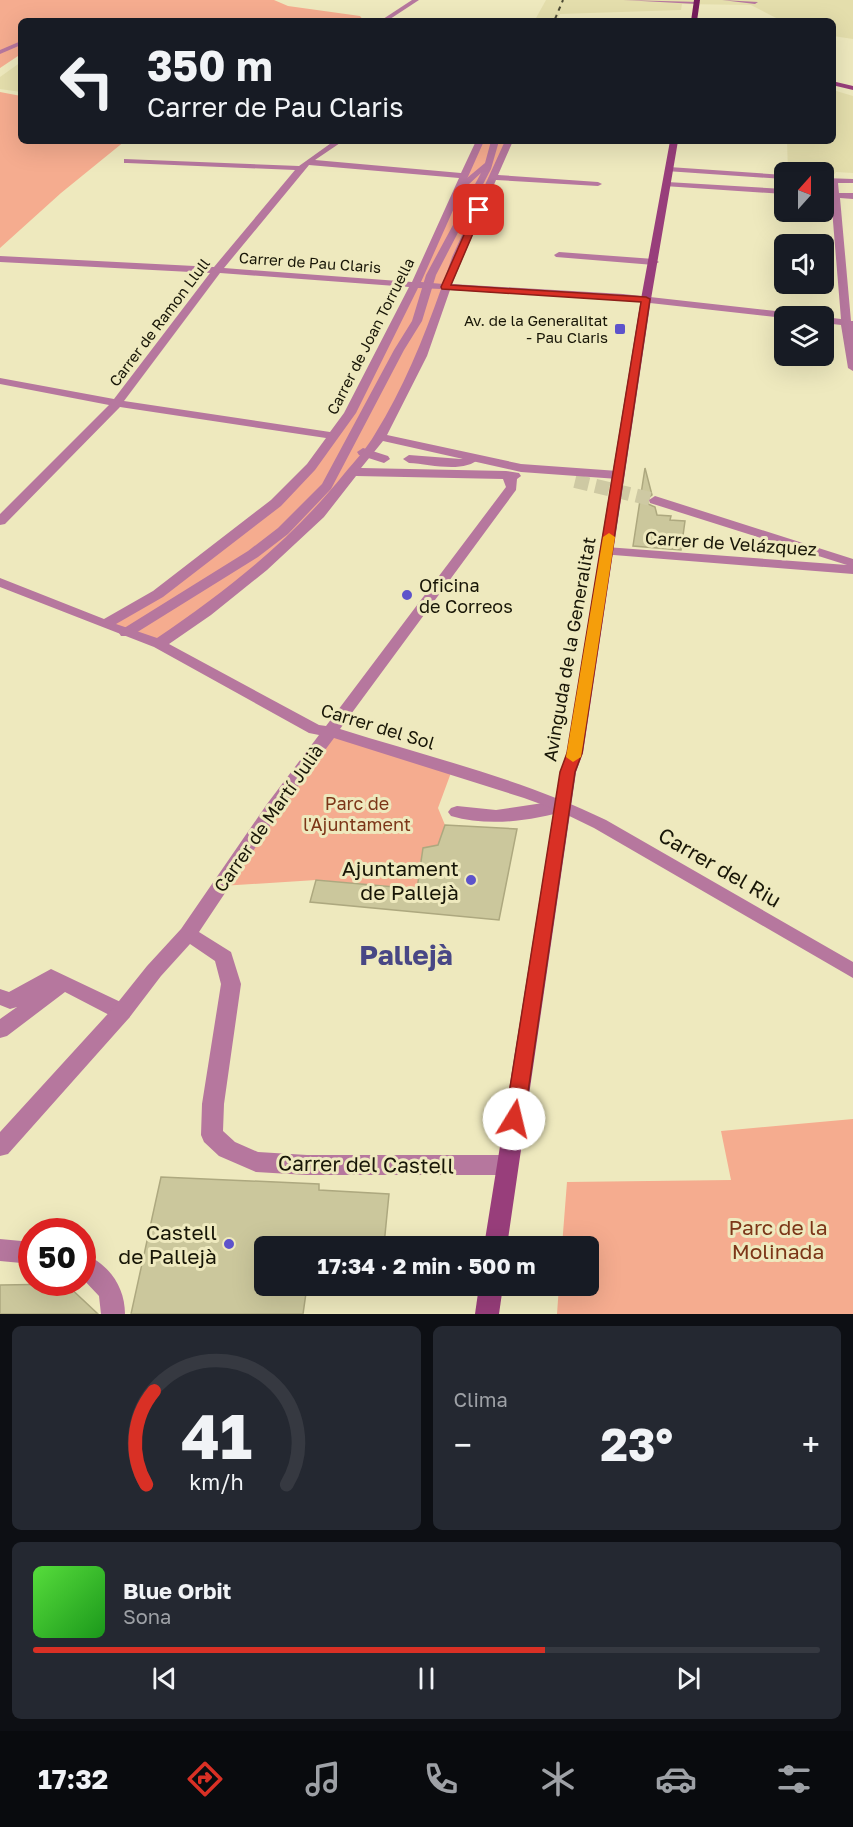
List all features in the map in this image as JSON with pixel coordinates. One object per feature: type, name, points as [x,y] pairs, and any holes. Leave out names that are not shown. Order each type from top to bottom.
[{"type":"main road","points":[[694,18],[697,1]]},
{"type":"main road","points":[[836,84],[853,88]]},
{"type":"main road","name":"Avinguda de la Generalitat","points":[[496,1236],[568,772],[575,753],[646,299],[673,144]]},
{"type":"main road","points":[[487,1314],[489,1296]]},
{"type":"street","points":[[388,18],[416,0]]},
{"type":"street","points":[[626,0],[697,1]]},
{"type":"street","points":[[725,0],[755,2]]},
{"type":"street","points":[[0,52],[18,44]]},
{"type":"street","name":"Carrer de Ramon Llull","points":[[0,521],[117,403],[217,270],[304,165],[335,144]]},
{"type":"street","points":[[452,227],[462,178],[473,144]]},
{"type":"street","points":[[462,178],[479,144]]},
{"type":"street","points":[[126,633],[253,554],[283,531],[327,486],[350,455],[409,340],[417,321],[421,286],[431,275],[452,227],[476,192],[494,144]]},
{"type":"street","points":[[350,455],[380,437],[422,356],[446,287],[508,144]]},
{"type":"street","points":[[127,161],[304,165],[462,178],[490,160]]},
{"type":"street","points":[[669,169],[774,176]]},
{"type":"street","points":[[493,177],[598,184]]},
{"type":"street","points":[[853,181],[834,180],[853,368]]},
{"type":"street","points":[[667,184],[774,191]]},
{"type":"street","points":[[835,195],[853,196]]},
{"type":"street","points":[[559,255],[654,262]]},
{"type":"street","name":"Carrer de Pau Claris","points":[[0,259],[217,270],[421,286],[646,299],[774,314]]},
{"type":"street","name":"Carrer de Joan Torruella","points":[[105,624],[158,594],[276,503],[311,468],[350,413],[421,286]]},
{"type":"street","points":[[834,321],[850,323]]},
{"type":"street","points":[[0,381],[117,403],[333,436]]},
{"type":"street","points":[[380,437],[521,468],[618,475]]},
{"type":"street","points":[[350,455],[384,459]]},
{"type":"street","points":[[159,644],[206,612],[262,567],[319,514],[353,472],[350,455]]},
{"type":"street","points":[[409,459],[462,463],[474,458]]},
{"type":"street","points":[[353,472],[506,475],[575,481]]},
{"type":"street","name":"Carrer de Martí Julià","points":[[0,1147],[122,1012],[154,971],[188,934],[273,808],[512,487],[512,481],[506,475]]},
{"type":"street","points":[[655,500],[853,563]]},
{"type":"street","points":[[784,565],[793,561],[799,553],[795,544]]},
{"type":"street","name":"Carrer de Velázquez","points":[[606,551],[853,570]]},
{"type":"street","name":"Carrer del Sol","points":[[0,582],[159,644],[315,729],[329,731],[563,806]]},
{"type":"street","points":[[462,815],[490,822],[563,806]]},
{"type":"street","name":"Carrer del Riu","points":[[563,806],[600,824],[853,971]]},
{"type":"street","name":"Carrer del Castell","points":[[188,934],[224,957],[231,984],[213,1104],[212,1135],[227,1149],[256,1162],[307,1165],[507,1165]]},
{"type":"street","points":[[0,997],[10,1001],[51,976],[122,1012]]},
{"type":"street","points":[[0,1029],[64,982]]},
{"type":"street","points":[[0,1250],[18,1252]]},
{"type":"street","points":[[96,1277],[107,1287],[114,1302],[113,1314]]},
{"type":"shaded area","points":[[546,0],[853,0],[853,39],[836,36],[836,18],[776,18],[751,5],[682,4],[681,10],[560,14],[558,18],[536,18]]},
{"type":"shaded area","points":[[18,64],[18,92],[0,89],[0,77]]},
{"type":"shaded area","points":[[836,91],[853,96],[853,173],[836,172],[834,175],[834,162],[788,162],[787,144],[836,144]]},
{"type":"green space","points":[[0,0],[274,0],[288,6],[362,18],[18,18],[18,56],[0,68]]},
{"type":"green space","points":[[0,92],[18,95],[18,144],[121,144],[61,193],[0,248]]},
{"type":"green space","points":[[480,144],[508,144],[390,417],[319,514],[159,644],[105,624],[158,594],[276,503],[350,413]]},
{"type":"green space","name":"Parc de l'Ajuntament","points":[[329,731],[452,770],[438,808],[445,825],[438,845],[423,848],[420,866],[437,870],[433,890],[316,880],[221,886]]},
{"type":"green space","name":"Parc de la Molinada","points":[[853,1119],[853,1314],[557,1314],[558,1296],[599,1296],[599,1236],[563,1236],[567,1182],[731,1180],[721,1131]]},
{"type":"building","points":[[645,468],[652,495],[647,499],[648,504],[655,507],[657,515],[671,516],[670,520],[685,521],[681,550],[633,546]]},
{"type":"building","name":"Ajuntament de Pallejà","points":[[445,825],[517,829],[499,920],[310,902],[316,880],[417,889],[423,848],[438,845]]},
{"type":"building","name":"Castell de Pallejà","points":[[161,1177],[319,1184],[319,1190],[389,1194],[385,1236],[254,1236],[254,1296],[306,1296],[303,1314],[131,1314]]},
{"type":"building","points":[[0,1285],[18,1285],[18,1296],[79,1296],[98,1314],[0,1314]]},
{"type":"tunnel","points":[[575,481],[655,500]]},
{"type":"railway","points":[[555,18],[563,0]]},
{"type":"slow traffic","points":[[573,757],[609,537]]},
{"type":"place","name":"Av. de la Generalitat - Pau Claris","points":[[620,329]]},
{"type":"place","name":"Oficina de Correos","points":[[407,595]]},
{"type":"place","name":"Ajuntament de Pallejà","points":[[471,880]]},
{"type":"place","name":"Castell de Pallejà","points":[[229,1244]]},
{"type":"district","name":"Pallejà","points":[[406,954]]},
{"type":"route","points":[[479,210],[446,287],[646,299],[575,753],[568,772],[514,1119]]}]
